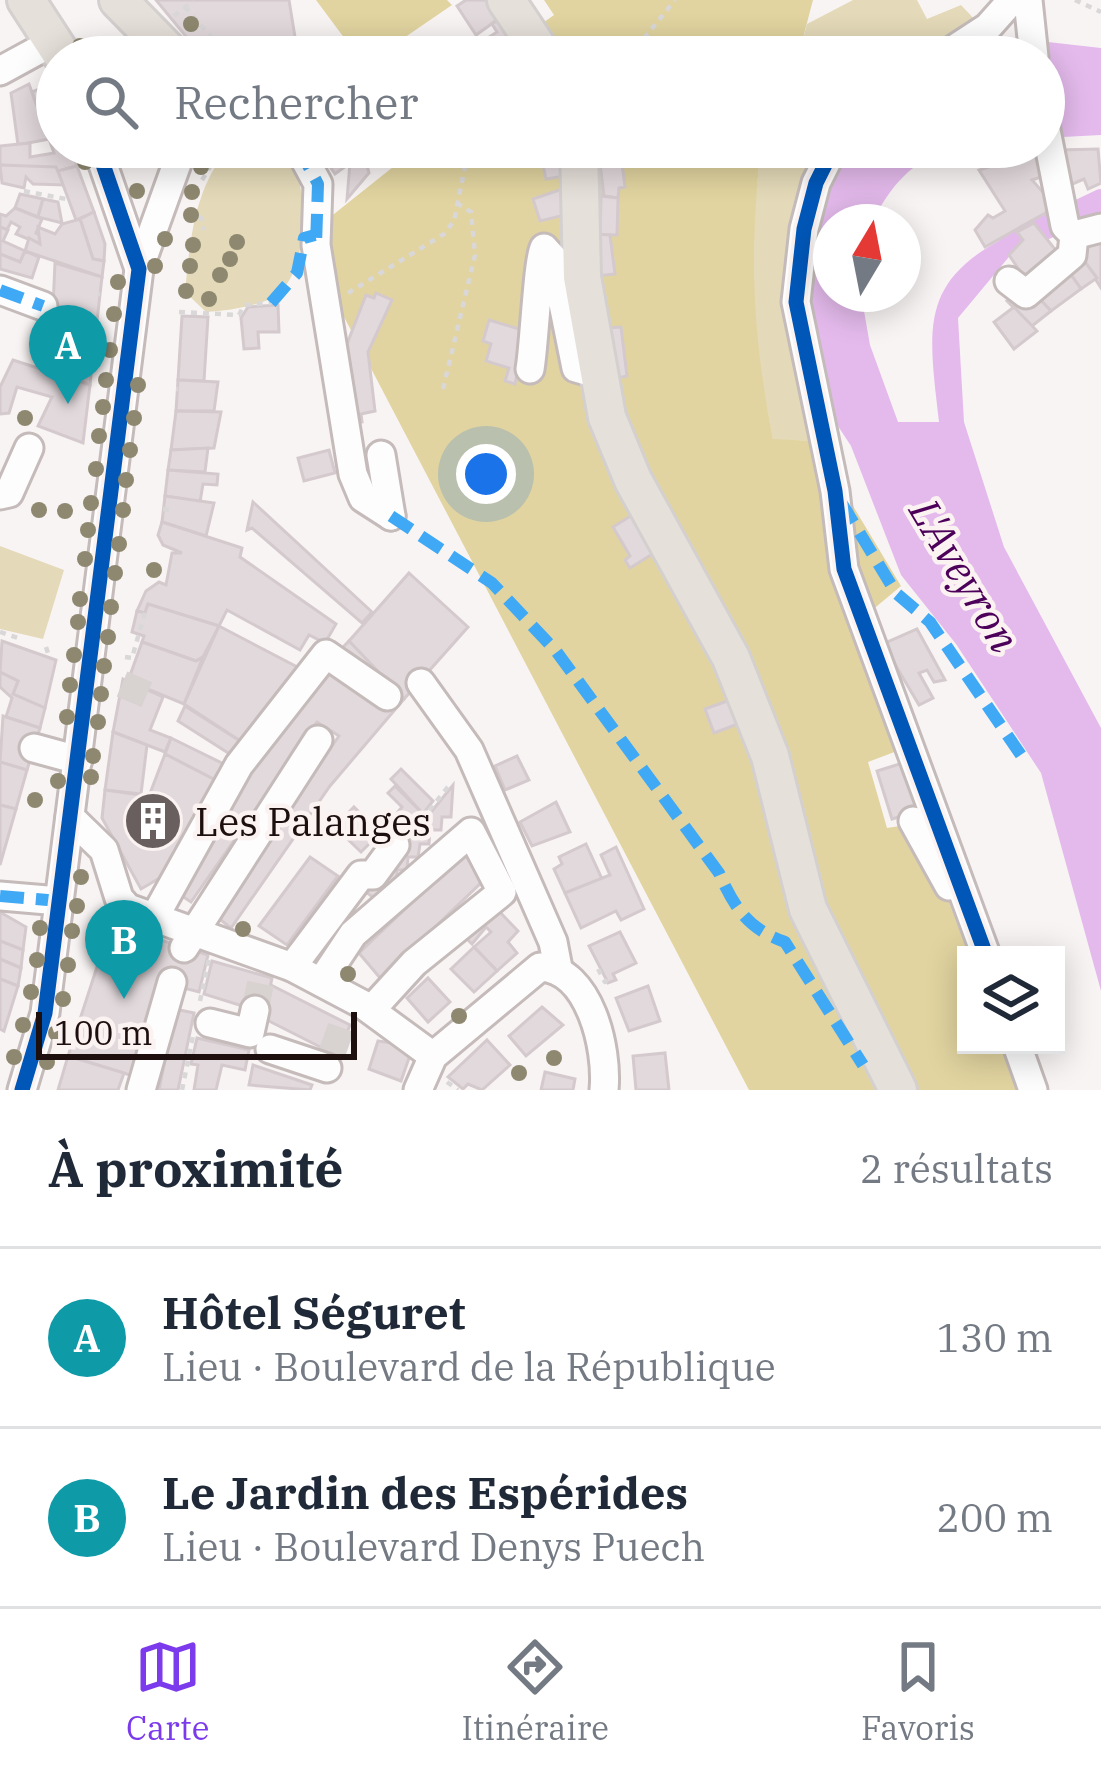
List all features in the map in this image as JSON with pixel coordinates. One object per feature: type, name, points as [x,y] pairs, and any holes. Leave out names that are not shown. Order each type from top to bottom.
[{"type":"main road","points":[[26,0],[50,36]]},
{"type":"main road","points":[[118,0],[168,36]]},
{"type":"main road","points":[[506,0],[530,36]]},
{"type":"main road","points":[[579,168],[582,277],[597,374],[633,480],[731,658],[770,756],[808,909],[898,1090]]},
{"type":"street","points":[[974,36],[1022,1],[1030,36]]},
{"type":"street","points":[[0,71],[36,57]]},
{"type":"street","points":[[105,168],[139,268]]},
{"type":"street","points":[[22,1090],[44,1013],[70,817],[88,761],[139,268],[175,168]]},
{"type":"street","points":[[309,168],[318,184],[316,245],[353,474],[363,497],[392,516],[381,455]]},
{"type":"street","points":[[824,168],[804,229],[796,302],[828,451],[844,569],[983,946]]},
{"type":"street","points":[[1009,281],[1026,294],[1072,255],[1083,226],[1060,168]]},
{"type":"street","points":[[530,369],[541,301],[537,258],[544,248],[554,259],[576,368],[597,374]]},
{"type":"street","points":[[0,290],[43,306]]},
{"type":"street","points":[[0,496],[10,493],[29,448]]},
{"type":"street","points":[[151,897],[239,765],[326,655],[387,697]]},
{"type":"street","points":[[421,683],[470,750],[553,942],[558,968]]},
{"type":"street","points":[[189,941],[318,740]]},
{"type":"street","points":[[34,748],[88,761]]},
{"type":"street","points":[[70,817],[104,850],[119,898],[151,897]]},
{"type":"street","points":[[913,821],[954,894],[971,907]]},
{"type":"street","points":[[322,982],[352,934],[471,832],[502,892],[356,1010]]},
{"type":"street","points":[[292,967],[361,875],[373,875],[395,845]]},
{"type":"street","points":[[0,896],[59,901]]},
{"type":"street","points":[[151,897],[189,941],[263,966],[292,967],[322,982],[439,1068]]},
{"type":"street","points":[[418,1090],[525,975],[540,967],[558,968],[571,979],[595,1021],[606,1069],[604,1090]]},
{"type":"street","points":[[141,1090],[172,982]]},
{"type":"street","points":[[211,1023],[250,1033],[255,1010]]},
{"type":"street","points":[[270,1049],[327,1070]]},
{"type":"street","points":[[1020,1054],[1033,1090]]},
{"type":"path","points":[[646,36],[675,0]]},
{"type":"path","points":[[1075,0],[1101,12]]},
{"type":"path","points":[[178,13],[193,1]]},
{"type":"path","points":[[185,7],[210,36]]},
{"type":"path","points":[[202,180],[209,168]]},
{"type":"path","points":[[337,301],[444,234],[464,168]]},
{"type":"path","points":[[24,191],[66,199]]},
{"type":"path","points":[[443,389],[476,255],[471,212],[457,202]]},
{"type":"path","points":[[189,209],[202,219],[204,230]]},
{"type":"path","points":[[179,312],[239,314],[244,305],[271,303]]},
{"type":"path","points":[[125,658],[132,658],[141,631],[144,609],[138,595]]},
{"type":"path","points":[[130,630],[141,631]]},
{"type":"path","points":[[0,632],[18,638]]},
{"type":"path","points":[[395,845],[448,787]]},
{"type":"path","points":[[598,969],[606,979]]},
{"type":"path","points":[[439,1068],[458,1090]]},
{"type":"shaded area","points":[[316,0],[447,0],[452,5],[407,36],[343,36]]},
{"type":"shaded area","points":[[544,0],[813,0],[804,36],[548,36],[540,25],[554,15]]},
{"type":"shaded area","points":[[853,0],[917,0],[927,19],[961,5],[977,22],[955,36],[804,36],[807,24]]},
{"type":"shaded area","points":[[214,168],[296,168],[302,205],[299,253],[282,290],[268,300],[206,312],[185,292],[196,216]]},
{"type":"shaded area","points":[[392,168],[759,168],[755,293],[773,439],[814,441],[901,586],[852,627],[897,751],[868,762],[887,828],[906,825],[949,902],[966,946],[957,946],[957,1054],[1006,1054],[1020,1090],[749,1090],[332,294],[329,218]]},
{"type":"shaded area","points":[[759,168],[813,168],[795,239],[814,441],[773,440],[755,346],[751,241]]},
{"type":"shaded area","points":[[0,546],[64,570],[43,639],[0,629]]},
{"type":"water","points":[[1065,44],[1101,48],[1101,135],[1065,137]]},
{"type":"water","points":[[835,168],[914,168],[883,204],[822,204]]},
{"type":"water","name":"L'Aveyron","points":[[813,232],[813,312],[864,312],[870,345],[898,422],[939,422],[933,332],[946,287],[984,250],[1016,232],[1023,240],[958,318],[964,422],[1004,547],[1101,728],[1101,991],[1041,773],[956,644],[901,575],[851,446],[836,423],[806,305]]},
{"type":"building","points":[[156,0],[289,0],[295,36],[186,36]]},
{"type":"building","points":[[466,0],[494,0],[504,15],[476,35],[457,6]]},
{"type":"building","points":[[504,15],[518,36],[491,36],[497,32],[492,24]]},
{"type":"building","points":[[29,84],[36,103],[36,142],[18,145],[11,93]]},
{"type":"building","points":[[30,143],[30,157],[36,156],[36,168],[69,168],[58,171],[0,165],[0,146]]},
{"type":"building","points":[[1098,149],[1101,183],[1088,189],[1084,179],[1063,188],[1060,168],[1065,168],[1065,150]]},
{"type":"building","points":[[0,165],[56,168],[64,185],[33,184],[26,177],[24,188],[2,183]]},
{"type":"building","points":[[78,168],[94,212],[76,220],[58,171]]},
{"type":"building","points":[[350,168],[368,168],[369,173],[347,199]]},
{"type":"building","points":[[544,168],[570,168],[571,175],[546,179]]},
{"type":"building","points":[[601,168],[623,168],[625,187],[619,188],[618,198],[604,196]]},
{"type":"building","points":[[1049,168],[1050,174],[1032,180],[1056,207],[985,247],[975,230],[988,215],[993,218],[1005,211],[979,170]]},
{"type":"building","points":[[571,186],[572,199],[562,202],[565,215],[540,221],[533,199]]},
{"type":"building","points":[[20,194],[43,199],[38,217],[15,208]]},
{"type":"building","points":[[601,196],[618,198],[617,235],[600,235]]},
{"type":"building","points":[[43,199],[58,202],[62,223],[38,217]]},
{"type":"building","points":[[15,208],[42,219],[36,233],[43,237],[40,244],[16,234],[20,227],[11,222],[7,230],[0,227],[0,214],[6,216]]},
{"type":"building","points":[[94,212],[105,244],[104,261],[93,259],[80,219]]},
{"type":"building","points":[[80,219],[93,259],[104,261],[102,277],[25,251],[29,238],[40,244],[38,227],[55,234],[62,224]]},
{"type":"building","points":[[1034,223],[1062,258],[1030,286],[1009,255],[1023,240],[1017,232]]},
{"type":"building","points":[[0,227],[8,230],[3,241],[25,251],[20,262],[0,254]]},
{"type":"building","points":[[595,234],[610,235],[615,274],[596,276]]},
{"type":"building","points":[[1097,237],[1101,244],[1101,288],[1080,255]]},
{"type":"building","points":[[25,251],[39,257],[32,278],[0,269],[0,254],[20,262]]},
{"type":"building","points":[[1080,255],[1097,278],[1081,289],[1067,269]]},
{"type":"building","points":[[55,263],[102,277],[97,321],[53,307]]},
{"type":"building","points":[[1067,269],[1081,289],[1051,311],[1034,293]]},
{"type":"building","points":[[376,293],[392,300],[368,352],[375,411],[361,414],[362,422],[353,423],[345,349],[366,295],[374,298]]},
{"type":"building","points":[[1018,293],[1034,293],[1051,311],[1032,326],[1007,301]]},
{"type":"building","points":[[278,305],[279,332],[258,332],[259,348],[244,349],[241,318],[248,307]]},
{"type":"building","points":[[1014,307],[1037,331],[1014,349],[994,322]]},
{"type":"building","points":[[54,308],[97,321],[90,385],[56,373],[63,315]]},
{"type":"building","points":[[182,316],[208,317],[204,381],[178,380]]},
{"type":"building","points":[[489,320],[526,331],[515,384],[505,381],[509,368],[486,361],[491,344],[483,341]]},
{"type":"building","points":[[621,327],[627,376],[613,379],[604,328]]},
{"type":"building","points":[[13,360],[90,385],[83,443],[38,426],[52,397],[17,387],[9,413],[0,414],[0,387]]},
{"type":"building","points":[[178,380],[218,382],[214,411],[176,411]]},
{"type":"building","points":[[176,411],[221,412],[214,448],[171,450]]},
{"type":"building","points":[[208,448],[205,472],[168,470],[171,450]]},
{"type":"building","points":[[329,450],[335,473],[304,481],[298,458]]},
{"type":"building","points":[[168,470],[218,474],[217,485],[203,484],[200,502],[165,496]]},
{"type":"building","points":[[165,496],[214,503],[206,536],[162,522]]},
{"type":"building","points":[[253,502],[372,612],[362,623],[252,528],[247,530]]},
{"type":"building","points":[[637,512],[659,550],[630,568],[625,560],[630,556],[613,527]]},
{"type":"building","points":[[162,522],[242,548],[240,557],[336,624],[325,643],[309,635],[300,650],[227,610],[219,626],[148,604],[145,613],[137,611],[146,591],[159,582],[166,585],[172,553],[182,553],[163,545],[158,535]]},
{"type":"building","points":[[409,573],[468,627],[404,699],[349,641]]},
{"type":"building","points":[[148,604],[219,626],[203,657],[196,661],[142,642],[144,636],[132,632],[137,611],[145,613]]},
{"type":"building","points":[[219,626],[303,670],[245,744],[184,704]]},
{"type":"building","points":[[917,629],[945,680],[934,682],[927,670],[919,673],[933,698],[919,705],[883,644]]},
{"type":"building","points":[[2,641],[56,660],[45,708],[13,694],[18,681],[0,672]]},
{"type":"building","points":[[349,641],[404,699],[330,786],[231,928],[213,914],[339,736],[317,722],[191,902],[179,894],[222,801],[306,686]]},
{"type":"building","points":[[142,642],[196,661],[203,657],[184,704],[128,681]]},
{"type":"building","points":[[0,672],[18,681],[13,694],[45,708],[40,728],[6,717],[12,698],[0,687]]},
{"type":"building","points":[[123,679],[163,697],[150,730],[171,738],[165,752],[113,732]]},
{"type":"building","points":[[730,700],[738,724],[714,733],[705,709]]},
{"type":"building","points":[[185,706],[240,741],[233,756],[178,721]]},
{"type":"building","points":[[3,716],[40,728],[27,770],[0,762]]},
{"type":"building","points":[[113,732],[147,745],[141,794],[105,790]]},
{"type":"building","points":[[171,738],[228,766],[221,783],[165,754]]},
{"type":"building","name":"Les Palanges","points":[[165,754],[223,784],[167,885],[158,879],[141,889],[102,818],[105,790],[149,796]]},
{"type":"building","points":[[517,756],[529,780],[505,790],[495,766]]},
{"type":"building","points":[[909,761],[923,809],[892,819],[877,771]]},
{"type":"building","points":[[0,762],[27,770],[16,809],[0,805]]},
{"type":"building","points":[[401,769],[433,801],[423,814],[391,779]]},
{"type":"building","points":[[453,785],[451,817],[442,817],[441,830],[430,830],[429,844],[420,844],[418,857],[408,857],[407,870],[397,870],[397,883],[388,883],[374,898],[366,892]]},
{"type":"building","points":[[395,786],[423,814],[402,842],[386,826],[402,807],[388,793]]},
{"type":"building","points":[[556,802],[570,832],[532,846],[520,822]]},
{"type":"building","points":[[0,805],[16,809],[0,865]]},
{"type":"building","points":[[354,807],[378,830],[384,824],[396,836],[389,844],[380,833],[361,852],[335,827]]},
{"type":"building","points":[[586,844],[602,879],[565,893],[554,869],[562,864],[559,857]]},
{"type":"building","points":[[616,847],[644,909],[621,920],[616,911],[581,928],[565,893],[610,875],[601,855]]},
{"type":"building","points":[[466,851],[487,877],[381,979],[359,953]]},
{"type":"building","points":[[310,857],[338,876],[287,945],[259,926]]},
{"type":"building","points":[[495,907],[518,931],[508,942],[517,953],[497,971],[474,947],[491,932],[486,927],[472,944],[461,933]]},
{"type":"building","points":[[0,912],[26,927],[23,950],[0,941]]},
{"type":"building","points":[[111,924],[208,955],[199,992],[184,988],[133,1076],[68,1056]]},
{"type":"building","points":[[620,932],[636,963],[613,974],[616,980],[608,983],[589,946]]},
{"type":"building","points":[[0,941],[23,950],[21,968],[0,959]]},
{"type":"building","points":[[474,947],[497,971],[474,992],[451,969]]},
{"type":"building","points":[[0,959],[21,968],[18,986],[0,979]]},
{"type":"building","points":[[212,961],[272,978],[265,1013],[204,994]]},
{"type":"building","points":[[428,978],[450,1002],[428,1022],[407,998]]},
{"type":"building","points":[[0,979],[18,986],[4,1031],[0,1029]]},
{"type":"building","points":[[271,985],[350,1025],[338,1056],[265,1019]]},
{"type":"building","points":[[648,986],[660,1021],[629,1031],[616,998]]},
{"type":"building","points":[[542,1007],[563,1025],[526,1056],[509,1036]]},
{"type":"building","points":[[175,1009],[194,1013],[178,1090],[159,1090]]},
{"type":"building","points":[[197,1038],[249,1050],[245,1070],[222,1065],[216,1090],[194,1090],[198,1065],[191,1064]]},
{"type":"building","points":[[487,1040],[510,1065],[482,1090],[468,1084],[463,1089],[448,1077]]},
{"type":"building","points":[[378,1041],[393,1043],[410,1055],[401,1081],[369,1069]]},
{"type":"building","points":[[665,1053],[669,1090],[636,1090],[633,1056]]},
{"type":"building","points":[[68,1056],[124,1073],[118,1090],[58,1090]]},
{"type":"building","points":[[253,1065],[312,1085],[310,1090],[249,1085]]},
{"type":"building","points":[[545,1072],[575,1079],[573,1090],[541,1090]]},
{"type":"waterway","points":[[1011,244],[1101,201]]},
{"type":"tunnel","points":[[122,684],[157,699]]},
{"type":"tunnel","points":[[255,1010],[262,976]]},
{"type":"tunnel","points":[[332,1053],[343,1022]]},
{"type":"marked path","points":[[309,168],[318,184],[316,245]]},
{"type":"marked path","points":[[271,303],[297,273],[304,238],[315,235]]},
{"type":"marked path","points":[[0,290],[43,306]]},
{"type":"marked path","points":[[841,502],[896,593],[930,622],[1025,761]]},
{"type":"marked path","points":[[391,516],[492,583],[556,651],[719,873],[744,915],[761,931],[785,942],[863,1065]]},
{"type":"marked path","points":[[0,896],[59,901]]},
{"type":"cycle path","points":[[22,1090],[45,1013],[139,269],[104,168]]},
{"type":"cycle path","points":[[824,168],[804,229],[796,302],[835,491],[844,569],[983,946]]},
{"type":"place","name":"Hôtel Séguret","points":[[68,404]]},
{"type":"place","name":"Les Palanges","points":[[153,821]]},
{"type":"place","name":"Le Jardin des Espérides","points":[[124,999]]}]
